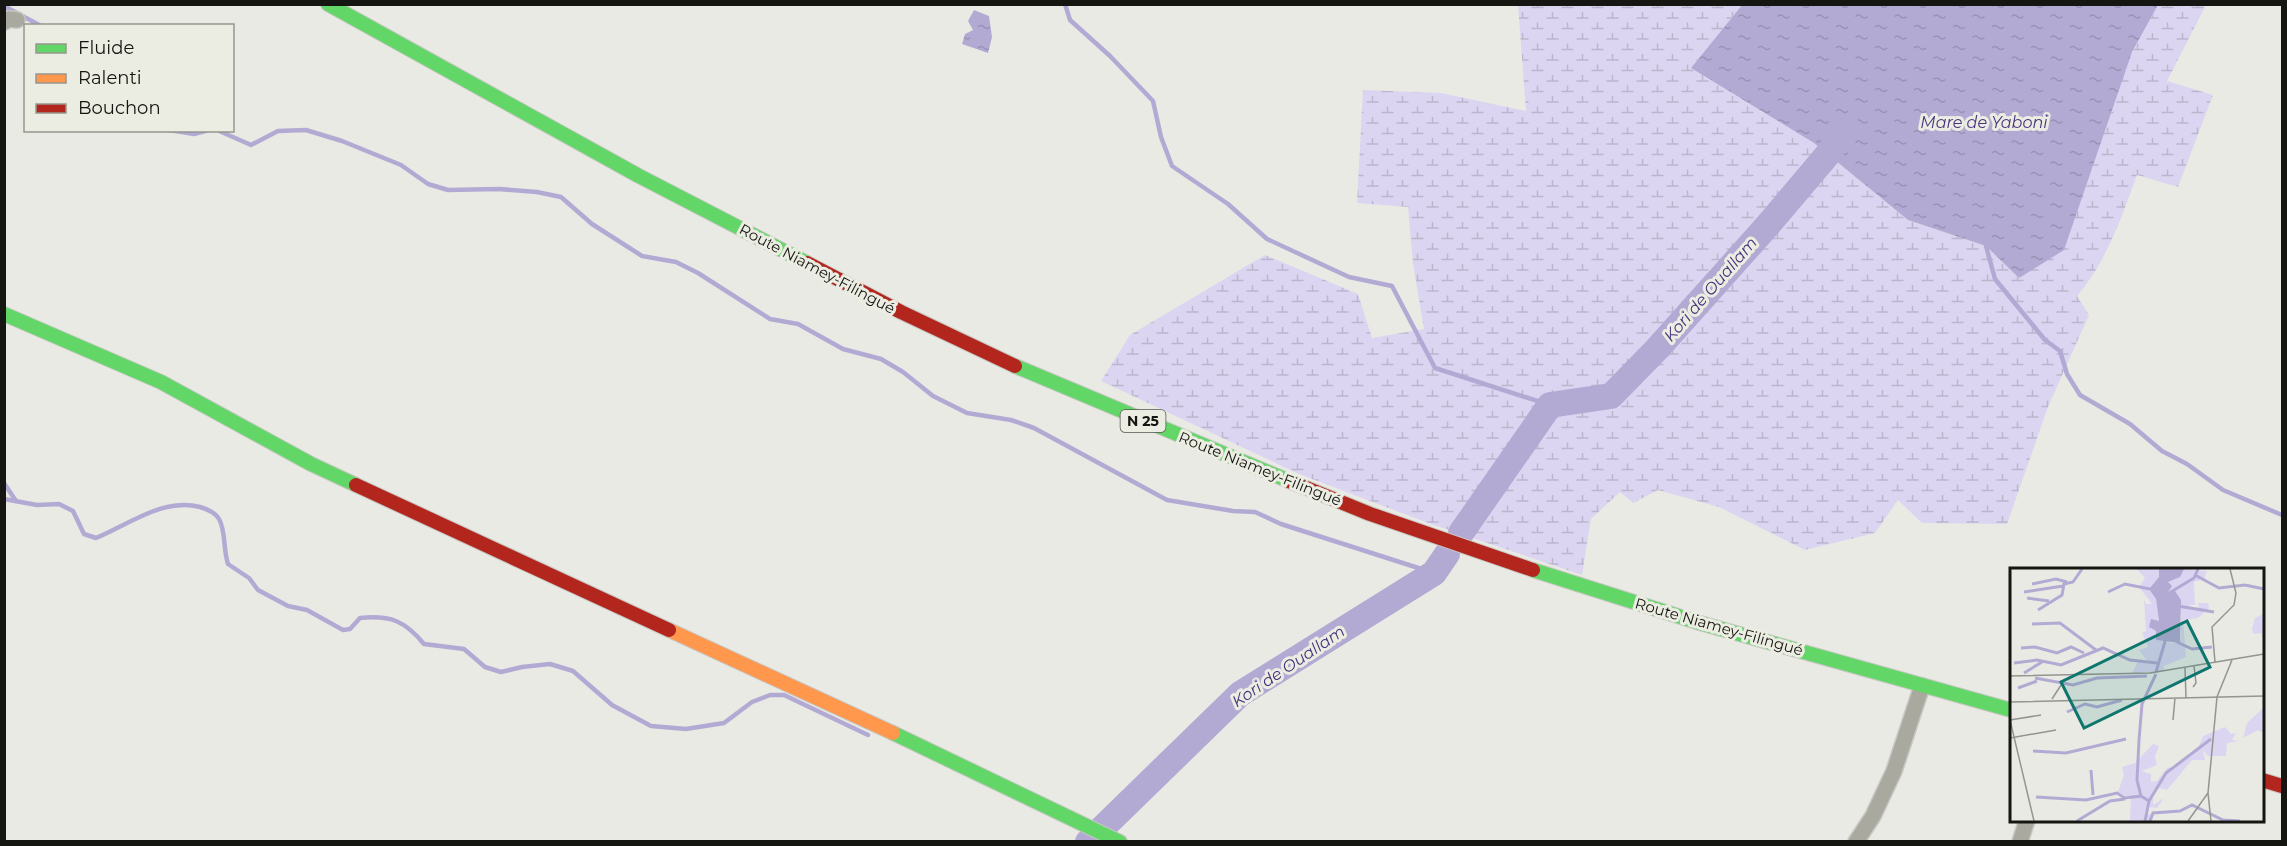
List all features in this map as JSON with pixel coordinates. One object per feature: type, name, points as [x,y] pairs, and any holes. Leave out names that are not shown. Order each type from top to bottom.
[{"type":"main road","name":"Route Niamey-Filingué","points":[[328,4],[650,182],[901,312],[1042,379],[1370,514],[1492,557],[1700,623],[2010,710]]},
{"type":"main road","points":[[4,314],[161,382],[311,464],[953,761],[1120,842]]},
{"type":"main road","points":[[2263,780],[2283,786]]},
{"type":"street","points":[[1856,842],[1873,816],[1894,771],[1922,686]]},
{"type":"street","points":[[2020,842],[2026,822]]},
{"type":"green space","points":[[1518,5],[1742,5],[1691,68],[1814,143],[1908,220],[1986,246],[2019,278],[2132,52],[2158,5],[2206,5],[2167,81],[2213,95],[2178,187],[2137,175],[2105,254],[2077,296],[2089,315],[2048,407],[2007,524],[1922,523],[1898,500],[1875,533],[1805,550],[1719,507],[1658,490],[1633,503],[1620,492],[1591,519],[1582,575],[1428,523],[1299,474],[1101,381],[1130,335],[1265,255],[1358,294],[1372,338],[1424,329],[1413,264],[1408,207],[1357,203],[1363,90],[1441,93],[1526,111]]},
{"type":"water","name":"Mare de Yaboni","points":[[1742,5],[2158,5],[2132,52],[2064,250],[2019,278],[1986,246],[1908,220],[1814,143],[1691,68]]},
{"type":"water","points":[[974,10],[989,16],[992,37],[988,53],[962,44],[965,34],[973,30],[968,21]]},
{"type":"waterway","points":[[1065,4],[1070,20],[1110,56],[1153,101],[1161,137],[1172,166],[1228,204],[1267,239],[1349,277],[1392,286],[1435,368],[1550,405]]},
{"type":"waterway","points":[[4,6],[37,24]]},
{"type":"waterway","name":"Kori de Ouallam","points":[[1461,533],[1550,405],[1611,396],[1658,348],[1768,225],[1828,154],[1847,127]]},
{"type":"waterway","points":[[222,132],[251,145],[278,131],[306,130],[342,141],[401,165],[428,184],[448,190],[499,189],[537,192],[561,197],[592,224],[642,256],[676,262],[698,273],[770,319],[798,324],[843,349],[881,359],[903,372],[933,396],[967,413],[1011,420],[1034,428],[1167,500],[1233,511],[1255,512],[1281,524],[1434,573]]},
{"type":"waterway","points":[[182,132],[194,134],[202,132]]},
{"type":"waterway","points":[[1986,246],[1995,279],[2045,340],[2060,351],[2067,374],[2080,395],[2130,424],[2162,451],[2187,464],[2223,490],[2282,515]]},
{"type":"waterway","points":[[4,483],[16,501]]},
{"type":"waterway","points":[[4,499],[37,505],[59,504],[73,511],[84,534],[96,538],[160,509],[187,505],[200,507],[211,511],[219,519],[228,564],[249,578],[258,590],[288,606],[307,610],[343,630],[350,629],[360,618],[371,617],[396,621],[404,625],[424,644],[464,649],[485,667],[501,672],[550,664],[573,671],[612,705],[651,726],[686,729],[724,723],[752,702],[770,695],[784,695],[868,735]]},
{"type":"waterway","name":"Kori de Ouallam","points":[[1088,842],[1240,694],[1434,573],[1447,554]]},
{"type":"traffic: fast","points":[[328,4],[639,176],[807,263]]},
{"type":"traffic: fast","points":[[4,314],[161,382],[311,464],[356,485]]},
{"type":"traffic: fast","points":[[1015,366],[1289,481]]},
{"type":"traffic: fast","points":[[1533,570],[1700,623],[2010,710]]},
{"type":"traffic: fast","points":[[893,733],[1120,842]]},
{"type":"traffic: slow","points":[[669,630],[893,733]]},
{"type":"traffic: jam","points":[[807,263],[901,312],[1015,366]]},
{"type":"traffic: jam","points":[[1289,481],[1370,514],[1533,570]]},
{"type":"traffic: jam","points":[[356,485],[669,630]]},
{"type":"traffic: jam","points":[[2263,780],[2282,786]]}]
